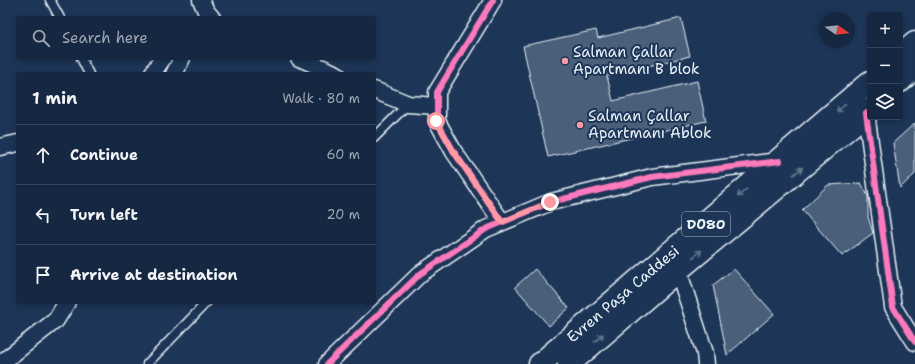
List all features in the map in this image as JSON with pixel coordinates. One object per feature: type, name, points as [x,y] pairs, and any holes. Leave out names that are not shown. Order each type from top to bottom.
[{"type":"highway","points":[[903,53],[915,43]]},
{"type":"highway","points":[[903,78],[915,67]]},
{"type":"highway","name":"Evren Paşa Caddesi","points":[[540,364],[780,161],[868,84]]},
{"type":"highway","name":"Evren Paşa Caddesi","points":[[570,364],[678,270],[867,113]]},
{"type":"street","points":[[493,0],[437,92],[436,121],[454,152],[502,222]]},
{"type":"street","points":[[153,72],[162,60]]},
{"type":"street","points":[[175,72],[181,60]]},
{"type":"street","points":[[304,60],[332,72]]},
{"type":"street","points":[[376,91],[408,104],[437,106]]},
{"type":"street","points":[[869,120],[893,307],[915,342]]},
{"type":"street","points":[[327,364],[420,274],[486,229],[550,202],[652,177],[780,161]]},
{"type":"street","points":[[678,270],[704,353],[706,364]]},
{"type":"street","points":[[0,364],[56,320],[66,304]]},
{"type":"lane","points":[[50,0],[59,16]]},
{"type":"lane","points":[[81,60],[88,72]]},
{"type":"lane","points":[[376,136],[408,104]]},
{"type":"lane","points":[[147,364],[205,304]]},
{"type":"building","points":[[681,18],[690,56],[607,76],[613,101],[697,81],[706,121],[548,157],[523,46],[596,30],[598,38]]},
{"type":"building","points":[[915,123],[915,174],[900,188],[893,143]]},
{"type":"building","points":[[861,183],[868,196],[868,217],[873,233],[842,256],[802,210],[828,185]]},
{"type":"building","points":[[535,269],[569,308],[549,326],[515,287]]},
{"type":"building","points":[[734,269],[774,314],[727,355],[713,285]]},
{"type":"cycle path","points":[[493,0],[437,92],[437,121],[454,152],[502,222]]},
{"type":"cycle path","points":[[866,113],[893,307],[915,342]]},
{"type":"cycle path","points":[[327,364],[420,274],[486,229],[551,202],[652,177],[780,161]]},
{"type":"place","name":"Salman Çallar Apartmanı B blok","points":[[565,61]]},
{"type":"place","name":"Salman Çallar Apartmanı Ablok","points":[[580,125]]},
{"type":"route","points":[[436,121],[454,152],[502,222],[550,202]]}]
